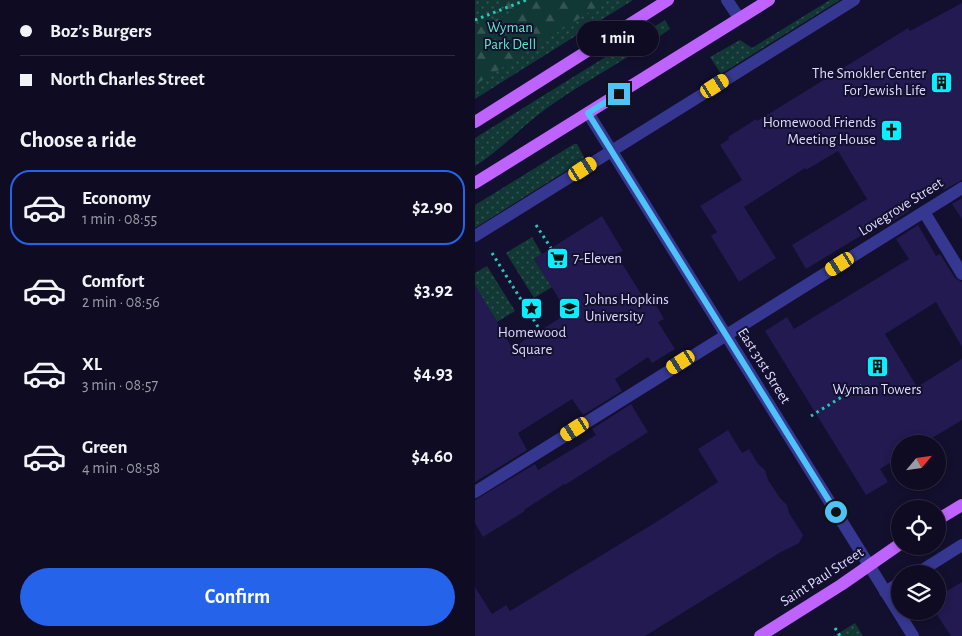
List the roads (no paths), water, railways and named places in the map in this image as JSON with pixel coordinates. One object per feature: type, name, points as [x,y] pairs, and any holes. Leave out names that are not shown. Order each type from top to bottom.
[{"type":"main road","points":[[475,122],[667,0]]},
{"type":"main road","points":[[475,183],[769,0]]},
{"type":"main road","points":[[946,515],[962,505]]},
{"type":"main road","name":"Saint Paul Street","points":[[760,636],[891,550]]},
{"type":"street","points":[[727,0],[739,18]]},
{"type":"street","points":[[475,236],[854,0]]},
{"type":"street","name":"East 31st Street","points":[[588,113],[913,636]]},
{"type":"street","name":"Lovegrove Street","points":[[475,492],[962,188]]},
{"type":"street","points":[[924,212],[962,274]]},
{"type":"street","points":[[930,565],[962,545]]},
{"type":"street","points":[[885,592],[891,588]]},
{"type":"place","name":"The Smokler Center For Jewish Life","points":[[942,82]]},
{"type":"place","name":"Homewood Friends Meeting House","points":[[892,131]]},
{"type":"place","name":"7-Eleven","points":[[557,258]]},
{"type":"place","name":"Johns Hopkins University","points":[[569,308]]},
{"type":"place","name":"Homewood Square","points":[[532,309]]},
{"type":"place","name":"Wyman Towers","points":[[877,366]]},
{"type":"park label","name":"Wyman Park Dell","points":[[510,36]]}]
